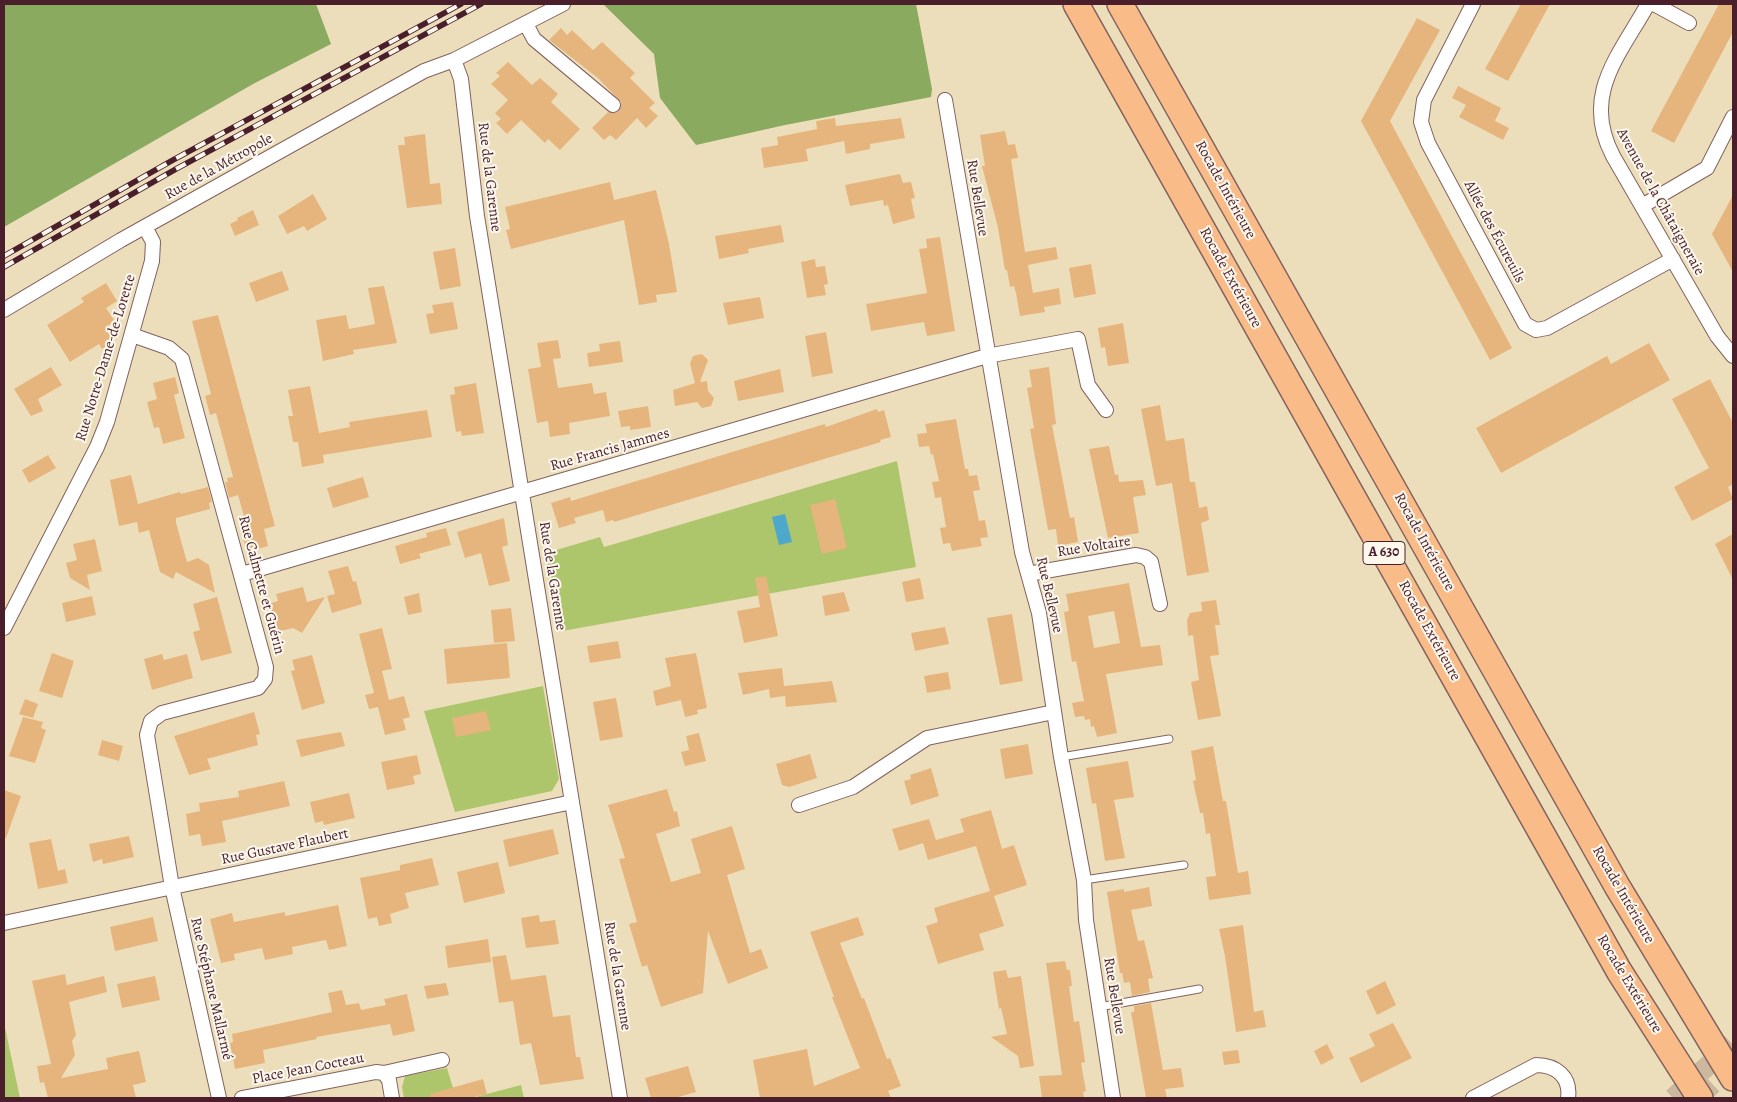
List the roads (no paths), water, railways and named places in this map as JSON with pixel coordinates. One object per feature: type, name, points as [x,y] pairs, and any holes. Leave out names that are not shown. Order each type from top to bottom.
[{"type":"highway","name":"Rocade Extérieure","points":[[1076,4],[1619,971],[1700,1098]]},
{"type":"highway","name":"Rocade Intérieure","points":[[1120,4],[1617,886],[1733,1078]]},
{"type":"street","name":"Rue de la Métropole","points":[[4,310],[145,227],[424,71],[454,60],[563,4]]},
{"type":"street","name":"Allée des Écureuils","points":[[1473,4],[1424,100],[1421,122],[1428,143],[1525,324],[1536,330],[1547,328],[1673,259]]},
{"type":"street","name":"Avenue de la Châtaigneraie","points":[[1648,4],[1603,85],[1600,104],[1602,131],[1607,144],[1642,206],[1720,340],[1733,356]]},
{"type":"street","points":[[1654,4],[1689,22]]},
{"type":"street","points":[[526,24],[534,39],[614,105]]},
{"type":"street","name":"Rue de la Garenne","points":[[454,60],[460,79],[477,216],[620,1098]]},
{"type":"street","name":"Rue Bellevue","points":[[945,100],[987,356],[1022,552],[1039,613],[1061,757],[1084,880],[1086,920],[1113,1098]]},
{"type":"street","points":[[1642,206],[1706,168],[1733,117]]},
{"type":"street","name":"Rue Notre-Dame-de-Lorette","points":[[4,628],[97,447],[132,335],[152,261],[153,242],[145,227]]},
{"type":"street","name":"Rue Calmette et Guérin","points":[[132,335],[169,348],[182,359],[266,667],[265,679],[258,688],[162,713],[151,721],[147,735],[172,887]]},
{"type":"street","name":"Rue Francis Jammes","points":[[242,574],[987,356],[1078,339],[1088,385],[1106,410]]},
{"type":"street","name":"Rue Voltaire","points":[[1028,574],[1136,555],[1144,557],[1151,562],[1160,604]]},
{"type":"street","points":[[799,805],[853,787],[927,738],[1054,712]]},
{"type":"street","name":"Rue Gustave Flaubert","points":[[4,923],[572,802]]},
{"type":"street","name":"Rue Stéphane Mallarmé","points":[[172,887],[219,1098]]},
{"type":"street","points":[[384,1073],[442,1060]]},
{"type":"street","points":[[1473,1098],[1536,1066],[1545,1065],[1554,1067],[1563,1076],[1569,1092],[1568,1098]]},
{"type":"street","name":"Place Jean Cocteau","points":[[242,1098],[376,1072],[384,1073],[389,1080],[392,1098]]},
{"type":"lane","points":[[1061,757],[1169,739]]},
{"type":"lane","points":[[1084,880],[1184,865]]},
{"type":"lane","points":[[1099,1007],[1199,989]]},
{"type":"water","points":[[785,514],[792,542],[779,545],[772,517]]},
{"type":"tunnel","points":[[1673,1098],[1733,1042]]},
{"type":"tunnel","points":[[1698,1098],[1733,1065]]},
{"type":"railway","points":[[4,256],[173,160],[461,4]]},
{"type":"railway","points":[[4,267],[176,169],[481,4]]}]
